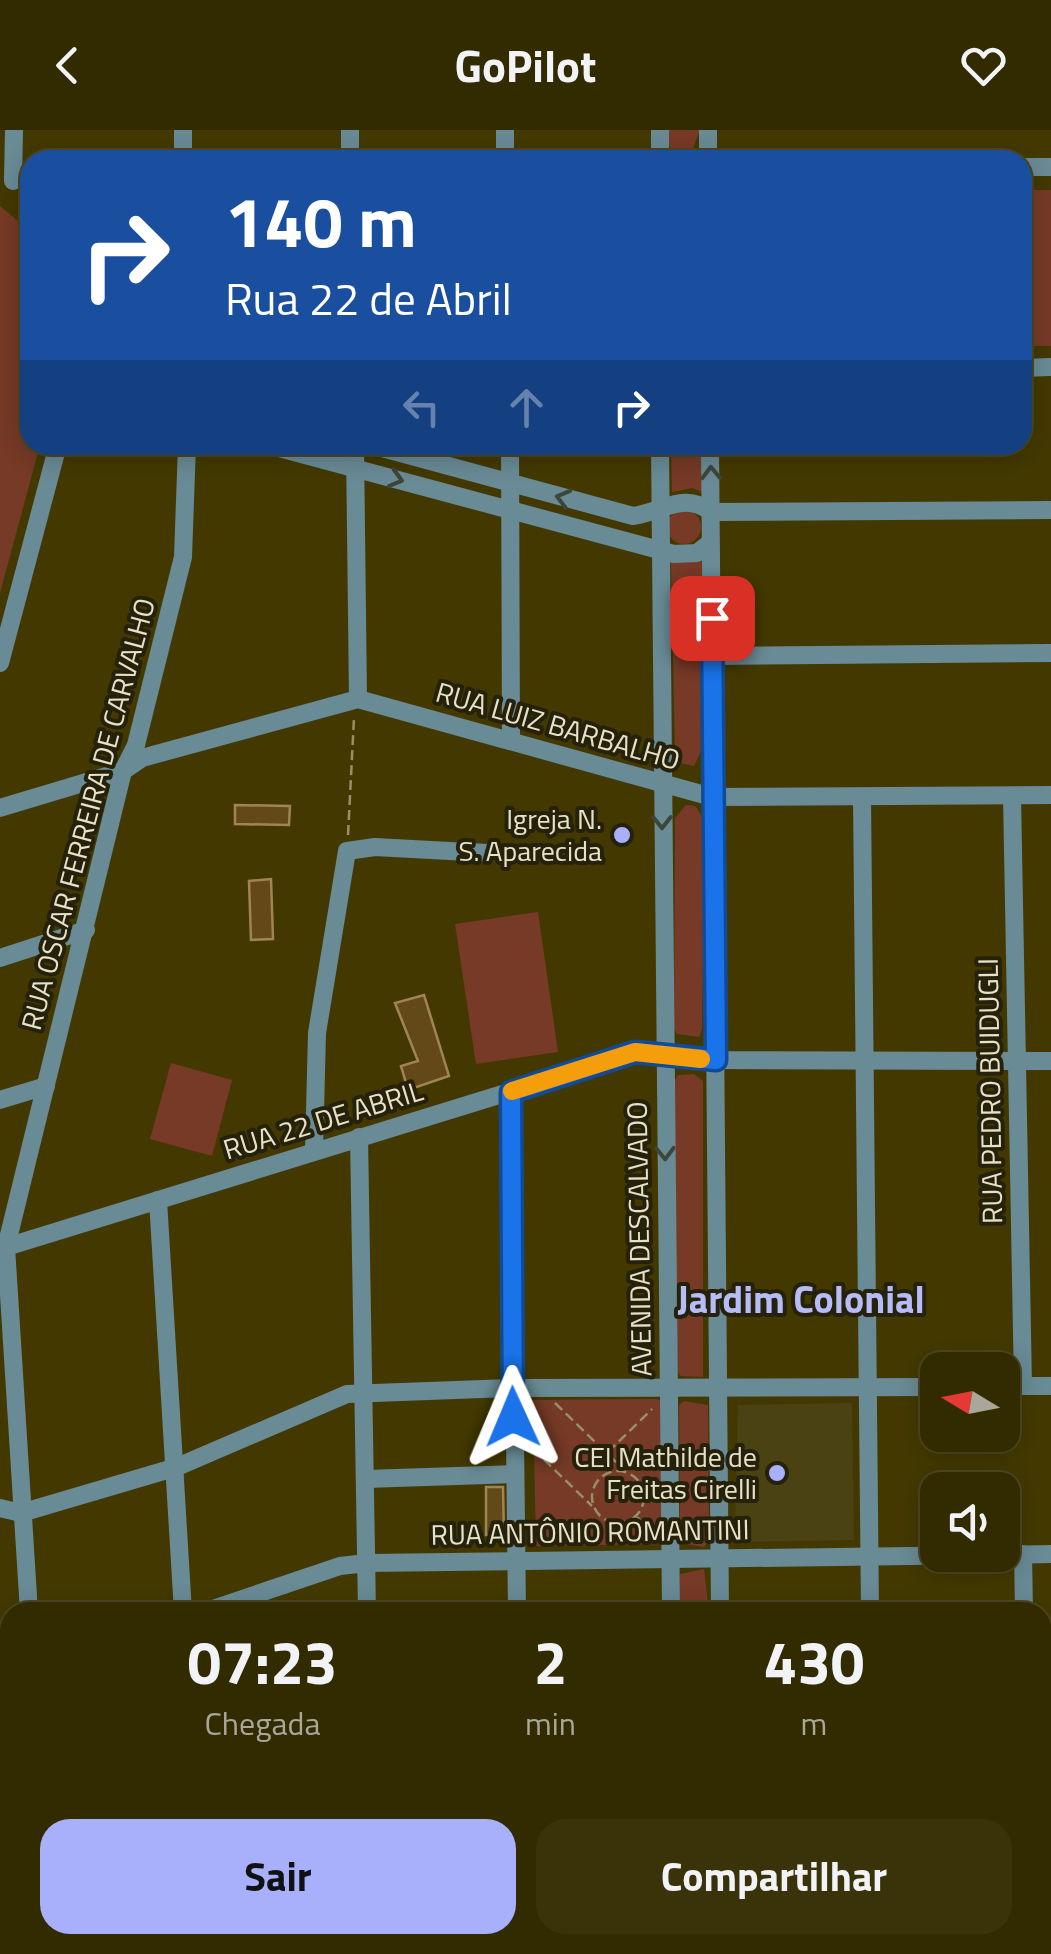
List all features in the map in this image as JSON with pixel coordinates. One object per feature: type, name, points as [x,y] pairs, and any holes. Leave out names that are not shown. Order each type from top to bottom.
[{"type":"street","points":[[12,181],[14,130]]},
{"type":"street","points":[[0,662],[55,455]]},
{"type":"street","name":"RUA OSCAR FERREIRA DE CARVALHO","points":[[28,1602],[3,1248],[124,771],[136,746],[183,557],[187,455]]},
{"type":"street","points":[[306,455],[674,554],[697,554],[710,543]]},
{"type":"street","points":[[0,808],[124,771],[142,758],[358,699],[355,455]]},
{"type":"street","points":[[406,455],[632,516],[658,513],[676,501],[698,502],[711,512],[1051,510]]},
{"type":"street","points":[[510,455],[511,741]]},
{"type":"street","name":"AVENIDA DESCALVADO","points":[[660,455],[666,1551],[670,1602]]},
{"type":"street","points":[[710,455],[720,1602]]},
{"type":"street","points":[[712,656],[1051,653]]},
{"type":"street","name":"RUA LUIZ BARBALHO","points":[[358,699],[712,797],[1051,795]]},
{"type":"street","name":"RUA PEDRO BUIDUGLI","points":[[1012,796],[1023,1386]]},
{"type":"street","points":[[862,797],[870,1602]]},
{"type":"street","points":[[314,1151],[317,1033],[347,851],[376,847],[488,853]]},
{"type":"street","points":[[0,958],[86,930]]},
{"type":"street","name":"RUA 22 DE ABRIL","points":[[3,1248],[635,1052],[716,1060],[1051,1061]]},
{"type":"street","points":[[0,1100],[46,1086]]},
{"type":"street","points":[[511,1092],[517,1602]]},
{"type":"street","points":[[359,1138],[366,1602]]},
{"type":"street","points":[[158,1200],[177,1466],[182,1602]]},
{"type":"street","points":[[1023,1386],[1051,1386]]},
{"type":"street","points":[[0,1508],[20,1513],[177,1466],[348,1394],[512,1388],[665,1394],[718,1388],[920,1388]]},
{"type":"street","points":[[365,1479],[515,1474]]},
{"type":"street","name":"RUA ANTÔNIO ROMANTINI","points":[[238,1602],[340,1566],[366,1563],[666,1551],[719,1557],[920,1556]]},
{"type":"street","points":[[1020,1554],[1051,1554]]},
{"type":"street","points":[[1023,1554],[1024,1602]]},
{"type":"path","points":[[347,851],[358,699]]},
{"type":"path","points":[[607,1453],[665,1394]]},
{"type":"path","points":[[549,1398],[643,1491],[636,1516]]},
{"type":"path","points":[[533,1448],[612,1523],[636,1516]]},
{"type":"path","points":[[593,1507],[596,1482],[609,1472],[626,1472]]},
{"type":"path","points":[[636,1516],[666,1551]]},
{"type":"shaded area","points":[[669,130],[700,130],[692,150],[672,150]]},
{"type":"shaded area","points":[[1032,190],[1051,190],[1051,346],[1032,346]]},
{"type":"shaded area","points":[[0,206],[20,223],[20,455],[37,455],[0,593]]},
{"type":"shaded area","points":[[671,455],[702,455],[703,492],[692,488],[672,492]]},
{"type":"shaded area","points":[[684,510],[696,515],[701,527],[696,539],[684,544],[672,539],[667,527],[672,515]]},
{"type":"shaded area","points":[[671,562],[702,562],[702,749],[694,766],[680,763],[675,753]]},
{"type":"shaded area","points":[[686,805],[695,806],[705,820],[699,1037],[677,1034],[674,1029],[675,818]]},
{"type":"shaded area","points":[[538,912],[558,1052],[476,1064],[455,924]]},
{"type":"shaded area","points":[[171,1063],[232,1080],[212,1156],[150,1139]]},
{"type":"shaded area","points":[[694,1074],[703,1081],[703,1377],[681,1376],[677,1372],[674,1082],[678,1075]]},
{"type":"shaded area","points":[[533,1400],[661,1401],[662,1544],[536,1546]]},
{"type":"shaded area","points":[[684,1401],[708,1405],[709,1541],[704,1547],[680,1543],[679,1405]]},
{"type":"shaded area","name":"CEI Mathilde de Freitas Cirelli","points":[[852,1403],[854,1540],[741,1542],[735,1536],[738,1405]]},
{"type":"shaded area","points":[[704,1569],[708,1602],[680,1602],[680,1574]]},
{"type":"building","points":[[235,805],[290,806],[289,825],[235,824]]},
{"type":"building","points":[[271,879],[273,939],[251,940],[249,881]]},
{"type":"building","points":[[424,995],[449,1076],[408,1090],[401,1066],[418,1061],[395,1003]]},
{"type":"building","points":[[486,1487],[503,1487],[504,1535],[486,1535]]},
{"type":"slow traffic","points":[[512,1091],[635,1052],[701,1059]]},
{"type":"place","name":"Igreja N. S. Aparecida","points":[[622,835]]},
{"type":"place","name":"CEI Mathilde de Freitas Cirelli","points":[[777,1473]]},
{"type":"district","name":"Jardim Colonial","points":[[801,1300]]},
{"type":"route","points":[[513,1417],[511,1092],[635,1052],[716,1060],[712,618]]}]
